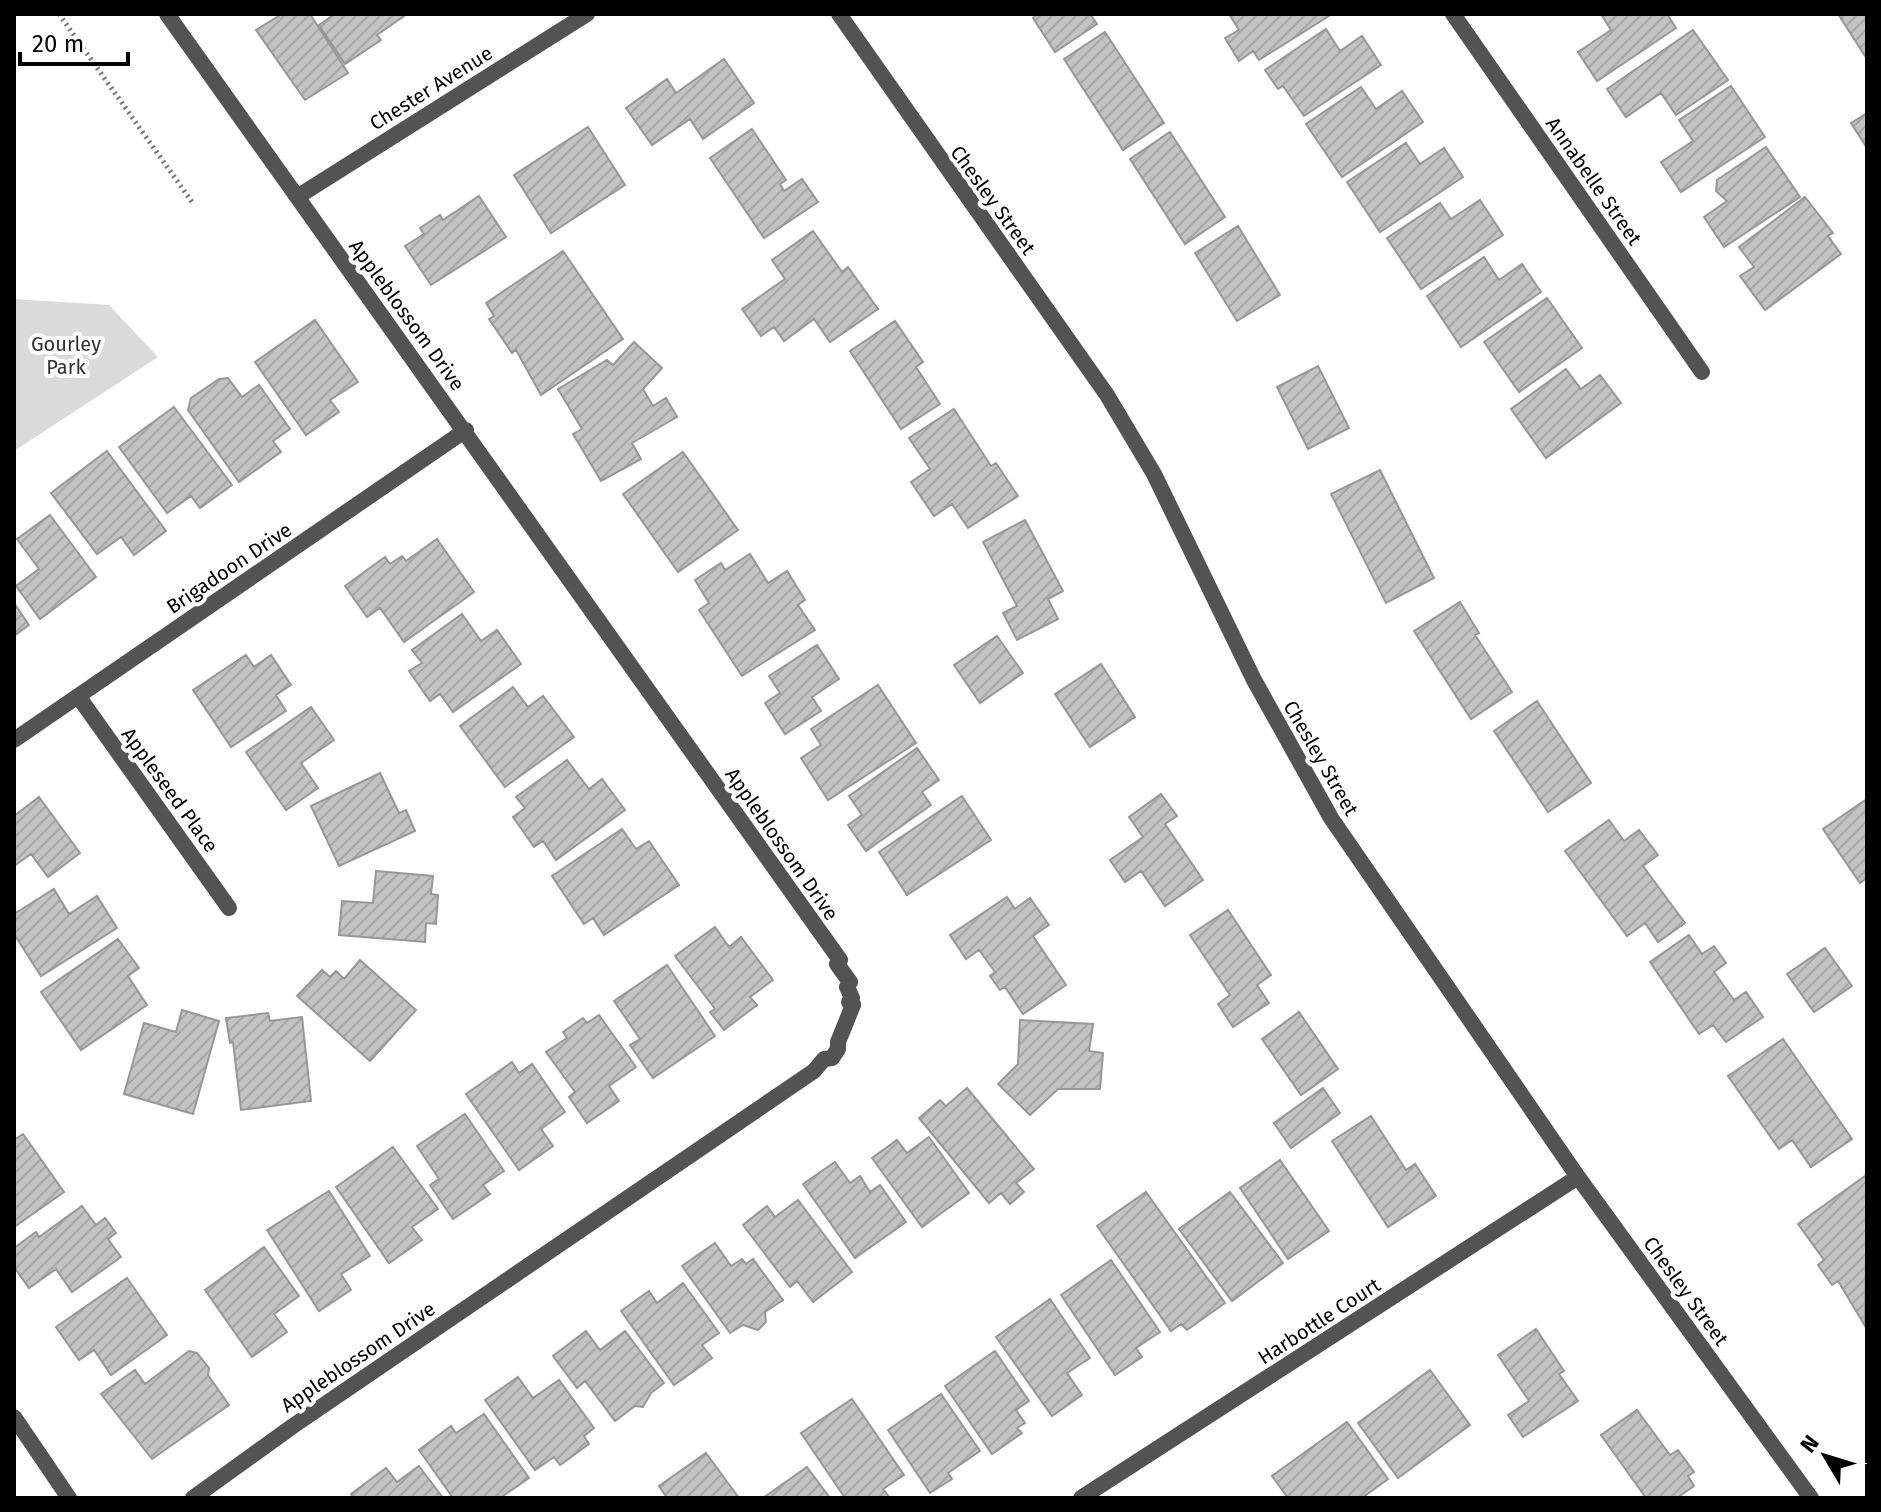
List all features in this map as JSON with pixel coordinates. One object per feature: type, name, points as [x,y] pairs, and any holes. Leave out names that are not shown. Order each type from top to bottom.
[{"type":"street","name":"Appleblossom Drive","points":[[167,14],[466,430],[840,960],[837,964],[845,971],[842,976],[850,982],[847,987],[852,998],[849,1002],[853,1005],[838,1049],[814,1071],[293,1426],[193,1498]]},
{"type":"street","name":"Chester Avenue","points":[[297,197],[587,14]]},
{"type":"street","name":"Chesley Street","points":[[839,14],[1107,395],[1154,474],[1165,504],[1183,533],[1194,563],[1278,727],[1331,818],[1578,1177],[1811,1498]]},
{"type":"street","name":"Annabelle Street","points":[[1453,14],[1702,372]]},
{"type":"street","name":"Brigadoon Drive","points":[[14,740],[466,430]]},
{"type":"street","name":"Appleseed Place","points":[[78,696],[229,908]]},
{"type":"street","name":"Harbottle Court","points":[[1081,1498],[1578,1177]]},
{"type":"street","points":[[14,1417],[69,1498]]},
{"type":"path","points":[[59,14],[192,202]]},
{"type":"green space","name":"Gourley Park","points":[[14,299],[109,305],[158,357],[14,451]]},
{"type":"building","points":[[282,14],[310,14],[348,73],[305,100],[256,30]]},
{"type":"building","points":[[335,14],[407,14],[377,35],[381,40],[345,64],[319,25]]},
{"type":"building","points":[[1036,14],[1090,14],[1097,24],[1055,52],[1033,18]]},
{"type":"building","points":[[1229,14],[1332,14],[1259,60],[1253,51],[1239,61],[1225,38],[1239,30]]},
{"type":"building","points":[[1601,14],[1667,14],[1676,28],[1597,81],[1578,52],[1611,30]]},
{"type":"building","points":[[1838,14],[1867,14],[1867,59]]},
{"type":"building","points":[[1326,29],[1340,51],[1362,36],[1381,65],[1304,116],[1283,86],[1278,89],[1265,70]]},
{"type":"building","points":[[1693,30],[1728,80],[1676,115],[1661,93],[1626,117],[1607,89]]},
{"type":"building","points":[[1105,32],[1164,123],[1123,150],[1064,59]]},
{"type":"building","points":[[724,59],[754,103],[703,139],[690,119],[652,145],[626,108],[667,79],[676,93]]},
{"type":"building","points":[[1731,86],[1765,137],[1681,192],[1661,162],[1693,141],[1679,120]]},
{"type":"building","points":[[1361,87],[1376,109],[1402,91],[1423,122],[1342,177],[1306,124]]},
{"type":"building","points":[[1867,113],[1867,148],[1851,123]]},
{"type":"building","points":[[588,127],[625,185],[551,233],[514,175]]},
{"type":"building","points":[[752,129],[786,180],[780,184],[784,191],[802,179],[818,202],[764,238],[710,158]]},
{"type":"building","points":[[1170,132],[1225,217],[1185,244],[1130,159]]},
{"type":"building","points":[[1406,143],[1420,164],[1444,148],[1463,177],[1380,232],[1347,182]]},
{"type":"building","points":[[1766,147],[1800,197],[1724,247],[1704,217],[1727,201],[1716,191],[1717,180]]},
{"type":"building","points":[[479,196],[506,237],[431,285],[405,246],[424,234],[420,228],[440,215],[443,220]]},
{"type":"building","points":[[1805,197],[1833,233],[1828,236],[1841,254],[1765,310],[1740,276],[1754,267],[1739,247]]},
{"type":"building","points":[[1480,200],[1503,235],[1421,289],[1387,238],[1440,203],[1451,219]]},
{"type":"building","points":[[1238,226],[1280,295],[1237,321],[1195,253]]},
{"type":"building","points":[[813,231],[842,272],[848,267],[878,309],[830,342],[814,319],[784,341],[774,327],[761,336],[742,309],[785,279],[772,260]]},
{"type":"building","points":[[563,251],[623,339],[541,395],[516,350],[512,353],[489,319],[494,316],[486,303]]},
{"type":"building","points":[[1484,257],[1499,280],[1522,264],[1541,292],[1461,347],[1427,296]]},
{"type":"building","points":[[1547,298],[1582,348],[1519,392],[1484,342]]},
{"type":"building","points":[[315,320],[358,382],[330,400],[339,412],[306,435],[255,362]]},
{"type":"building","points":[[895,321],[923,362],[916,367],[940,404],[901,429],[850,351]]},
{"type":"building","points":[[634,342],[662,368],[643,389],[653,406],[666,398],[677,417],[632,443],[641,459],[601,481],[573,434],[582,429],[558,389],[607,360],[613,365]]},
{"type":"building","points":[[1318,366],[1349,428],[1308,449],[1277,387]]},
{"type":"building","points":[[1566,369],[1581,389],[1600,375],[1621,403],[1546,458],[1511,409]]},
{"type":"building","points":[[228,378],[242,397],[259,385],[290,429],[273,441],[281,452],[239,482],[188,410],[191,398],[219,379]]},
{"type":"building","points":[[174,407],[232,485],[200,508],[191,496],[167,513],[119,447]]},
{"type":"building","points":[[954,409],[991,466],[996,463],[1018,496],[968,528],[952,504],[934,516],[911,482],[930,469],[909,438]]},
{"type":"building","points":[[107,451],[166,531],[134,555],[121,537],[97,554],[51,493]]},
{"type":"building","points":[[683,452],[738,530],[678,572],[623,494]]},
{"type":"building","points":[[1380,470],[1434,578],[1386,603],[1331,494]]},
{"type":"building","points":[[50,515],[96,577],[40,619],[16,586],[39,569],[17,539]]},
{"type":"building","points":[[1025,520],[1063,591],[1048,599],[1058,619],[1017,640],[1003,613],[1017,606],[983,542]]},
{"type":"building","points":[[437,539],[474,592],[404,642],[380,608],[367,617],[345,586],[385,557],[390,564],[402,556],[406,561]]},
{"type":"building","points":[[750,554],[768,583],[787,571],[805,600],[798,605],[815,630],[742,676],[699,610],[709,603],[695,580],[721,563],[725,570]]},
{"type":"building","points":[[1460,602],[1479,633],[1475,635],[1512,692],[1471,719],[1414,631]]},
{"type":"building","points":[[14,603],[29,625],[14,636]]},
{"type":"building","points":[[462,614],[481,641],[497,630],[521,664],[453,712],[440,694],[430,701],[409,671],[422,663],[412,650]]},
{"type":"building","points":[[997,636],[1023,673],[980,703],[954,665]]},
{"type":"building","points":[[817,645],[839,679],[812,697],[821,711],[785,734],[765,703],[780,693],[769,676]]},
{"type":"building","points":[[246,655],[254,667],[271,655],[291,685],[276,695],[286,711],[231,747],[193,690]]},
{"type":"building","points":[[1101,664],[1135,717],[1090,747],[1055,694]]},
{"type":"building","points":[[878,685],[916,743],[828,800],[801,758],[821,745],[811,729]]},
{"type":"building","points":[[513,687],[528,707],[543,696],[574,737],[505,787],[460,726]]},
{"type":"building","points":[[1537,701],[1591,783],[1548,812],[1494,731]]},
{"type":"building","points":[[311,707],[334,740],[301,763],[318,788],[286,810],[246,752]]},
{"type":"building","points":[[917,748],[939,780],[922,792],[931,805],[866,851],[848,825],[862,815],[849,796]]},
{"type":"building","points":[[567,760],[589,789],[602,779],[625,810],[556,860],[543,841],[534,847],[513,817],[525,808],[516,797]]},
{"type":"building","points":[[380,773],[399,813],[406,810],[415,831],[339,866],[311,806]]},
{"type":"building","points":[[1161,794],[1177,816],[1165,824],[1203,880],[1165,906],[1141,871],[1125,882],[1110,860],[1143,837],[1129,817]]},
{"type":"building","points":[[962,796],[991,840],[907,895],[879,852]]},
{"type":"building","points":[[39,797],[80,853],[48,877],[31,854],[14,866],[14,816]]},
{"type":"building","points":[[1867,799],[1867,878],[1860,883],[1823,829]]},
{"type":"building","points":[[1609,820],[1624,841],[1639,830],[1658,855],[1643,866],[1685,923],[1658,942],[1645,923],[1627,936],[1565,851]]},
{"type":"building","points":[[622,829],[636,849],[649,841],[679,885],[604,935],[593,918],[584,924],[552,876]]},
{"type":"building","points":[[376,871],[433,876],[431,894],[438,895],[436,924],[426,923],[425,942],[339,935],[342,901],[373,903]]},
{"type":"building","points":[[54,889],[69,914],[97,896],[117,928],[41,976],[14,934],[14,914]]},
{"type":"building","points":[[1007,897],[1015,909],[1030,898],[1049,925],[1033,936],[1066,985],[1023,1014],[1005,987],[1000,990],[990,976],[995,972],[979,950],[966,959],[950,935]]},
{"type":"building","points":[[1228,910],[1271,975],[1257,985],[1269,1003],[1233,1027],[1218,1004],[1230,995],[1190,935]]},
{"type":"building","points":[[715,927],[729,947],[741,937],[773,980],[750,997],[757,1005],[724,1030],[710,1012],[715,1009],[675,956]]},
{"type":"building","points":[[1689,935],[1702,954],[1714,946],[1726,963],[1714,972],[1734,1000],[1746,992],[1763,1017],[1726,1042],[1713,1025],[1699,1034],[1650,962]]},
{"type":"building","points":[[118,939],[139,968],[128,976],[147,1005],[81,1050],[41,992]]},
{"type":"building","points":[[1825,948],[1852,986],[1814,1012],[1787,974]]},
{"type":"building","points":[[360,960],[416,1010],[370,1061],[297,996],[322,970],[330,977],[336,971],[344,979]]},
{"type":"building","points":[[667,965],[715,1036],[653,1078],[630,1045],[640,1039],[614,1001]]},
{"type":"building","points":[[182,1010],[219,1021],[193,1114],[124,1094],[144,1023],[176,1032]]},
{"type":"building","points":[[1299,1012],[1338,1069],[1301,1095],[1262,1039]]},
{"type":"building","points":[[268,1013],[270,1021],[302,1017],[311,1101],[241,1110],[233,1042],[230,1043],[226,1018]]},
{"type":"building","points":[[599,1015],[636,1067],[609,1086],[619,1101],[587,1123],[569,1097],[575,1092],[546,1052],[567,1038],[563,1032],[583,1018],[587,1023]]},
{"type":"building","points":[[1020,1020],[1093,1024],[1089,1051],[1103,1053],[1100,1089],[1058,1089],[1030,1115],[998,1084],[1018,1064]]},
{"type":"building","points":[[1783,1039],[1852,1139],[1811,1167],[1792,1140],[1779,1149],[1728,1076]]},
{"type":"building","points":[[512,1062],[519,1073],[532,1064],[565,1112],[541,1129],[553,1146],[519,1170],[466,1094]]},
{"type":"building","points":[[967,1088],[1034,1169],[1016,1183],[1024,1192],[1010,1204],[1001,1193],[989,1203],[919,1118],[940,1100],[946,1106]]},
{"type":"building","points":[[1323,1088],[1340,1113],[1291,1148],[1274,1123]]},
{"type":"building","points":[[465,1114],[504,1171],[483,1185],[490,1194],[453,1219],[430,1185],[439,1179],[417,1146]]},
{"type":"building","points":[[1371,1116],[1406,1170],[1415,1164],[1436,1196],[1388,1227],[1332,1141]]},
{"type":"building","points":[[23,1134],[64,1192],[14,1227],[14,1140]]},
{"type":"building","points":[[929,1137],[969,1193],[922,1227],[872,1158],[897,1140],[907,1153]]},
{"type":"building","points":[[393,1147],[438,1209],[412,1227],[422,1240],[389,1263],[336,1187]]},
{"type":"building","points":[[1280,1160],[1329,1231],[1288,1259],[1240,1188]]},
{"type":"building","points":[[835,1162],[850,1183],[860,1176],[870,1192],[880,1185],[906,1222],[855,1258],[803,1184]]},
{"type":"building","points":[[1865,1176],[1865,1326],[1838,1281],[1832,1285],[1818,1265],[1824,1260],[1798,1224]]},
{"type":"building","points":[[329,1191],[370,1256],[341,1274],[351,1290],[319,1311],[267,1230]]},
{"type":"building","points":[[1146,1192],[1225,1303],[1187,1330],[1181,1324],[1171,1331],[1097,1226]]},
{"type":"building","points":[[1230,1192],[1283,1263],[1232,1301],[1179,1229]]},
{"type":"building","points":[[798,1200],[852,1272],[813,1302],[797,1281],[790,1287],[743,1225],[767,1206],[775,1217]]},
{"type":"building","points":[[82,1206],[96,1225],[105,1218],[116,1233],[108,1239],[121,1257],[72,1292],[56,1269],[29,1288],[14,1267],[14,1248],[36,1232],[39,1237]]},
{"type":"building","points":[[715,1243],[731,1266],[742,1259],[746,1264],[753,1259],[783,1300],[765,1312],[766,1322],[758,1330],[743,1325],[730,1333],[682,1266]]},
{"type":"building","points":[[264,1247],[299,1296],[274,1314],[287,1332],[252,1357],[205,1290]]},
{"type":"building","points":[[1111,1260],[1160,1332],[1136,1348],[1142,1357],[1115,1375],[1061,1295]]},
{"type":"building","points":[[127,1278],[167,1335],[111,1375],[94,1350],[79,1360],[56,1327]]},
{"type":"building","points":[[683,1283],[719,1333],[702,1345],[712,1358],[674,1385],[621,1311],[649,1291],[657,1303]]},
{"type":"building","points":[[1050,1299],[1090,1358],[1067,1373],[1082,1395],[1052,1416],[996,1337]]},
{"type":"building","points":[[1536,1329],[1564,1371],[1559,1374],[1578,1401],[1523,1437],[1508,1415],[1529,1401],[1498,1355]]},
{"type":"building","points":[[586,1331],[600,1350],[625,1331],[664,1383],[651,1393],[643,1407],[635,1406],[615,1421],[585,1381],[577,1388],[553,1356]]},
{"type":"building","points":[[189,1351],[197,1353],[209,1368],[208,1375],[229,1405],[152,1459],[101,1394],[135,1370],[145,1384]]},
{"type":"building","points":[[995,1351],[1029,1401],[1016,1410],[1025,1423],[1017,1428],[1022,1433],[992,1454],[945,1386]]},
{"type":"building","points":[[1430,1370],[1470,1425],[1398,1478],[1358,1423]]},
{"type":"building","points":[[518,1377],[533,1398],[559,1380],[594,1428],[584,1436],[589,1444],[560,1465],[554,1457],[535,1470],[485,1400]]},
{"type":"building","points":[[941,1394],[980,1451],[948,1473],[952,1479],[930,1493],[888,1430]]},
{"type":"building","points":[[852,1399],[904,1475],[883,1489],[890,1498],[845,1498],[801,1433]]},
{"type":"building","points":[[1637,1410],[1670,1455],[1678,1450],[1694,1472],[1688,1476],[1694,1486],[1677,1498],[1646,1498],[1601,1435]]},
{"type":"building","points":[[484,1414],[529,1478],[500,1498],[453,1498],[419,1450],[451,1426],[456,1433]]},
{"type":"building","points":[[1347,1422],[1388,1479],[1362,1498],[1288,1498],[1272,1476]]},
{"type":"building","points":[[706,1453],[739,1498],[667,1498],[659,1486]]},
{"type":"building","points":[[419,1466],[443,1498],[354,1498],[351,1494],[386,1468],[397,1482]]},
{"type":"building","points":[[807,1467],[830,1498],[763,1498]]}]
